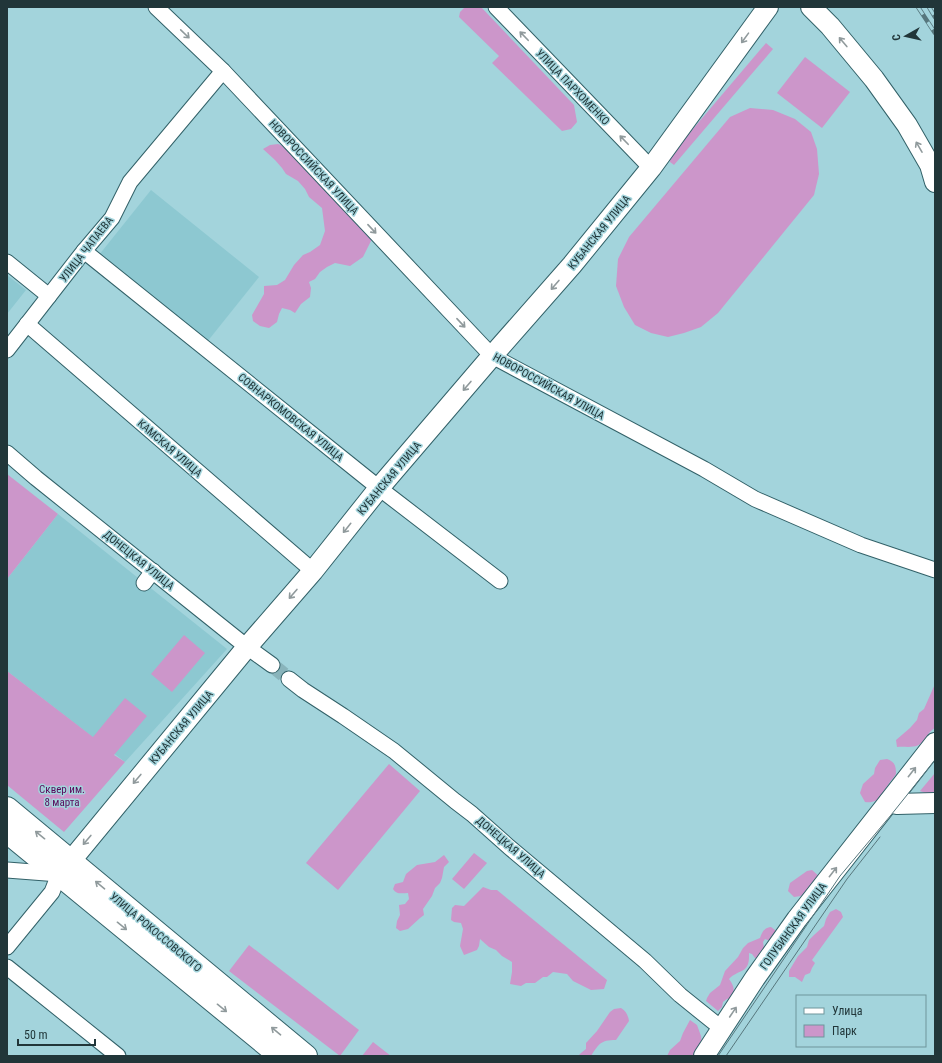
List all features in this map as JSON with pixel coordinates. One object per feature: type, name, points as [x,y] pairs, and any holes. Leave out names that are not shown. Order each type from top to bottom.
[{"type":"highway","name":"УЛИЦА РОКОССОВСКОГО","points":[[7,808],[65,867],[280,1056]]},
{"type":"highway","name":"УЛИЦА РОКОССОВСКОГО","points":[[7,832],[65,867],[306,1056]]},
{"type":"main road","name":"КУБАНСКАЯ УЛИЦА","points":[[65,867],[247,647],[313,571],[379,488],[572,265],[651,168],[768,7]]},
{"type":"main road","points":[[811,7],[830,26],[874,79],[899,113],[930,165],[935,182]]},
{"type":"main road","name":"ГОЛУБИНСКАЯ УЛИЦА","points":[[704,1056],[797,919],[935,743]]},
{"type":"main road","points":[[889,802],[897,804],[935,803]]},
{"type":"street","name":"НОВОРОССИЙСКАЯ УЛИЦА","points":[[156,7],[223,71],[492,356],[704,469],[755,498],[861,545],[935,570]]},
{"type":"street","name":"УЛИЦА ПАРХОМЕНКО","points":[[496,7],[651,168]]},
{"type":"street","name":"УЛИЦА ЧАПАЕВА","points":[[7,350],[84,251],[112,218],[130,182],[223,71]]},
{"type":"street","name":"СОВНАРКОМОВСКАЯ УЛИЦА","points":[[84,251],[379,488],[500,581]]},
{"type":"street","points":[[7,262],[49,296]]},
{"type":"street","name":"КАМСКАЯ УЛИЦА","points":[[27,324],[313,571]]},
{"type":"street","name":"ДОНЕЦКАЯ УЛИЦА","points":[[7,453],[148,577],[272,665]]},
{"type":"street","name":"ДОНЕЦКАЯ УЛИЦА","points":[[289,679],[394,751],[472,814],[645,961],[680,995],[722,1028]]},
{"type":"street","points":[[7,870],[65,867]]},
{"type":"street","name":"КУБАНСКАЯ УЛИЦА","points":[[7,946],[52,892],[65,867]]},
{"type":"street","points":[[7,967],[118,1056]]},
{"type":"shaded area","points":[[151,190],[259,277],[207,342],[99,255]]},
{"type":"shaded area","points":[[7,275],[26,290],[7,314]]},
{"type":"shaded area","points":[[58,514],[227,649],[125,762],[7,671],[7,579]]},
{"type":"green space","points":[[465,7],[481,7],[574,105],[577,122],[571,129],[562,131],[492,63],[499,56],[459,17],[460,12]]},
{"type":"green space","points":[[766,43],[773,49],[674,165],[670,162],[670,156]]},
{"type":"green space","points":[[805,57],[850,92],[822,128],[777,93]]},
{"type":"green space","points":[[750,108],[773,110],[795,119],[811,132],[817,149],[819,174],[814,195],[718,313],[701,327],[684,333],[668,337],[651,333],[635,325],[624,307],[616,286],[618,259],[629,237],[730,117]]},
{"type":"green space","points":[[278,144],[290,149],[373,237],[363,257],[350,266],[335,263],[320,272],[315,279],[309,282],[311,288],[310,297],[301,304],[295,313],[282,308],[277,322],[269,328],[260,326],[253,321],[252,315],[264,294],[264,286],[277,285],[285,280],[294,265],[303,255],[320,245],[325,231],[322,208],[309,197],[305,189],[298,181],[286,174],[275,160],[263,149],[270,145]]},
{"type":"green space","points":[[7,474],[58,514],[7,579]]},
{"type":"green space","points":[[184,635],[205,653],[172,692],[151,674]]},
{"type":"green space","name":"Сквер им. 8 марта","points":[[7,671],[93,737],[125,698],[147,716],[114,755],[125,762],[64,832],[7,785]]},
{"type":"green space","points":[[935,684],[935,728],[923,742],[916,746],[897,747],[896,740],[917,720],[919,713],[924,709]]},
{"type":"green space","points":[[887,759],[892,761],[896,769],[896,774],[880,798],[874,801],[865,802],[860,793],[863,784],[874,774],[875,768],[880,760]]},
{"type":"green space","points":[[389,764],[420,791],[338,890],[306,863]]},
{"type":"green space","points":[[935,773],[935,795],[920,791]]},
{"type":"green space","points":[[474,853],[487,863],[464,889],[452,879]]},
{"type":"green space","points":[[444,855],[449,862],[444,867],[440,883],[435,888],[432,896],[423,909],[424,915],[408,929],[400,931],[396,928],[400,915],[399,905],[405,904],[409,899],[408,893],[396,892],[393,889],[395,884],[403,882],[406,874],[417,865],[435,862]]},
{"type":"green space","points":[[812,870],[822,879],[801,896],[794,897],[788,891],[790,883],[807,871]]},
{"type":"green space","points":[[483,887],[491,890],[497,890],[607,980],[604,989],[591,990],[573,981],[567,974],[553,972],[535,983],[526,983],[521,986],[510,984],[512,962],[496,950],[489,947],[480,939],[477,950],[464,955],[460,946],[463,929],[461,923],[451,920],[452,908],[455,905],[464,906]]},
{"type":"green space","points":[[836,909],[841,912],[843,917],[812,960],[815,963],[810,973],[805,975],[802,982],[795,977],[789,977],[789,971],[798,956],[807,947],[809,940],[824,926],[830,912]]},
{"type":"green space","points":[[771,927],[775,930],[776,934],[770,941],[765,939],[763,942],[764,948],[760,958],[755,958],[749,953],[748,965],[746,968],[729,979],[734,988],[732,998],[723,1002],[722,1007],[718,1011],[706,1001],[710,993],[720,985],[725,971],[738,957],[743,948],[748,943],[760,938],[767,928]]},
{"type":"green space","points":[[249,945],[359,1030],[340,1056],[229,971]]},
{"type":"green space","points":[[621,1008],[626,1013],[629,1021],[616,1040],[603,1042],[596,1048],[591,1056],[578,1056],[586,1049],[586,1043],[597,1031],[610,1012],[614,1009]]},
{"type":"green space","points":[[690,1020],[697,1025],[701,1036],[702,1044],[695,1056],[667,1056],[670,1050],[680,1041]]},
{"type":"green space","points":[[373,1042],[391,1056],[362,1056]]},
{"type":"tunnel","points":[[272,665],[289,679]]},
{"type":"tram line","points":[[718,1056],[840,876],[935,760]]},
{"type":"tram line","points":[[726,1056],[847,879],[880,837]]},
{"type":"railway","points":[[918,7],[935,33]]},
{"type":"railway","points":[[929,7],[935,17]]}]
